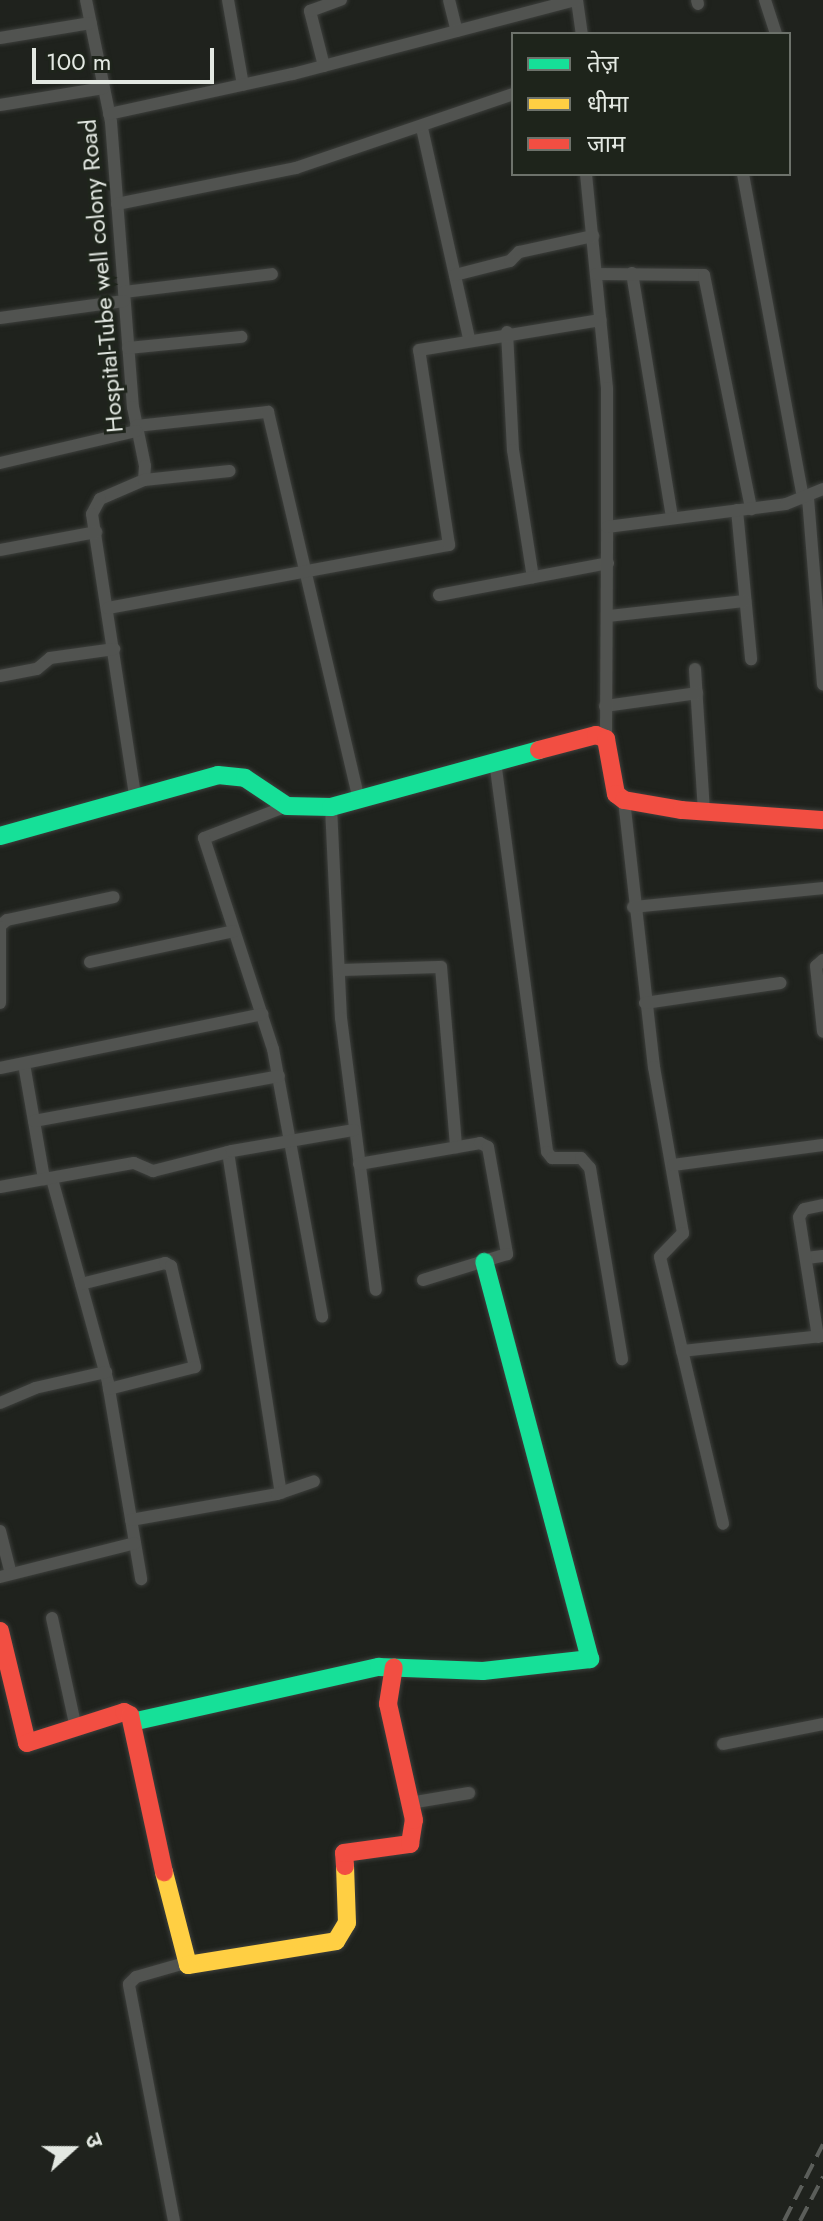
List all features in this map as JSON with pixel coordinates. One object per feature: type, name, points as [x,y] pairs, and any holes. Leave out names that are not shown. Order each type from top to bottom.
[{"type":"street","name":"Hospital-Tube well colony Road","points":[[86,0],[109,114],[128,348],[144,480]]},
{"type":"street","points":[[228,0],[243,85]]},
{"type":"street","points":[[324,66],[310,11],[341,0]]},
{"type":"street","points":[[449,0],[457,31]]},
{"type":"street","points":[[109,114],[324,66],[576,0],[582,32]]},
{"type":"street","points":[[765,0],[775,32]]},
{"type":"street","points":[[0,38],[91,23]]},
{"type":"street","points":[[0,105],[104,88]]},
{"type":"street","points":[[117,204],[296,168],[422,128],[511,95]]},
{"type":"street","points":[[422,128],[469,338]]},
{"type":"street","points":[[586,176],[607,388],[609,616],[605,706],[606,739],[616,794],[624,800],[704,812],[823,820]]},
{"type":"street","points":[[743,176],[806,498],[823,684]]},
{"type":"street","points":[[455,275],[510,261],[519,252],[593,236]]},
{"type":"street","points":[[632,273],[672,518]]},
{"type":"street","points":[[0,318],[272,274]]},
{"type":"street","points":[[596,274],[704,275],[751,509]]},
{"type":"street","points":[[108,608],[304,575],[451,543],[418,353],[469,338],[601,320]]},
{"type":"street","points":[[507,332],[513,450],[533,577]]},
{"type":"street","points":[[128,348],[241,337]]},
{"type":"street","points":[[0,463],[136,428],[268,412],[359,799]]},
{"type":"street","points":[[136,801],[96,532],[95,504],[144,480],[230,471]]},
{"type":"street","points":[[607,527],[751,509],[806,498],[823,489]]},
{"type":"street","points":[[737,510],[751,659]]},
{"type":"street","points":[[0,550],[96,532]]},
{"type":"street","points":[[439,595],[608,563]]},
{"type":"street","points":[[609,616],[745,601]]},
{"type":"street","points":[[0,676],[37,669],[50,658],[114,649]]},
{"type":"street","points":[[695,669],[704,812]]},
{"type":"street","points":[[605,706],[697,693]]},
{"type":"street","points":[[322,1317],[279,1076],[204,835],[287,806],[331,807],[586,736],[606,739]]},
{"type":"street","points":[[495,761],[547,1152],[552,1158],[581,1158],[590,1168],[622,1359]]},
{"type":"street","points":[[0,836],[232,774],[287,806]]},
{"type":"street","points":[[624,800],[645,1003],[683,1233],[660,1257],[723,1524]]},
{"type":"street","points":[[331,807],[339,970],[354,1130],[376,1290]]},
{"type":"street","points":[[633,907],[823,888]]},
{"type":"street","points":[[0,1003],[0,927],[7,920],[114,897]]},
{"type":"street","points":[[90,962],[234,931]]},
{"type":"street","points":[[823,960],[816,966],[823,1032]]},
{"type":"street","points":[[339,970],[441,967],[456,1147]]},
{"type":"street","points":[[645,1003],[781,983]]},
{"type":"street","points":[[0,1068],[262,1014]]},
{"type":"street","points":[[24,1064],[48,1179],[106,1372],[141,1579]]},
{"type":"street","points":[[34,1121],[279,1076]]},
{"type":"street","points":[[0,1187],[134,1163],[153,1171],[228,1152],[354,1130]]},
{"type":"street","points":[[359,1164],[480,1143],[488,1147],[508,1251],[484,1262],[423,1280]]},
{"type":"street","points":[[673,1165],[823,1145]]},
{"type":"street","points":[[228,1152],[281,1493]]},
{"type":"street","points":[[682,1351],[820,1336],[800,1211],[823,1205]]},
{"type":"street","points":[[806,1258],[823,1256]]},
{"type":"street","points":[[132,1722],[394,1667],[483,1671],[590,1659],[484,1262]]},
{"type":"street","points":[[81,1284],[165,1263],[171,1266],[195,1367],[109,1389]]},
{"type":"street","points":[[0,1403],[35,1388],[106,1372]]},
{"type":"street","points":[[131,1520],[281,1493],[314,1481]]},
{"type":"street","points":[[0,1531],[5,1575],[135,1543]]},
{"type":"street","points":[[52,1618],[76,1728]]},
{"type":"street","points":[[0,1631],[27,1743],[124,1712],[132,1722],[185,1963]]},
{"type":"street","points":[[174,2221],[129,1984],[136,1977],[185,1963],[336,1941],[347,1923],[344,1853],[410,1844],[414,1827],[388,1704],[394,1667]]},
{"type":"street","points":[[723,1744],[823,1724]]},
{"type":"street","points":[[410,1803],[469,1793]]},
{"type":"railway","points":[[784,2221],[823,2144]]},
{"type":"railway","points":[[800,2221],[823,2177]]},
{"type":"traffic: fast","points":[[0,836],[218,775],[245,778],[287,806],[331,807],[539,750]]},
{"type":"traffic: fast","points":[[132,1722],[379,1667],[483,1671],[590,1659],[484,1262]]},
{"type":"traffic: slow","points":[[164,1872],[188,1965],[336,1941],[347,1923],[345,1866]]},
{"type":"traffic: jam","points":[[539,750],[596,735],[606,739],[616,794],[624,800],[682,810],[823,820]]},
{"type":"traffic: jam","points":[[0,1631],[27,1743],[124,1712],[130,1715],[164,1872]]},
{"type":"traffic: jam","points":[[345,1866],[344,1853],[410,1844],[414,1820],[388,1704],[394,1667]]}]
